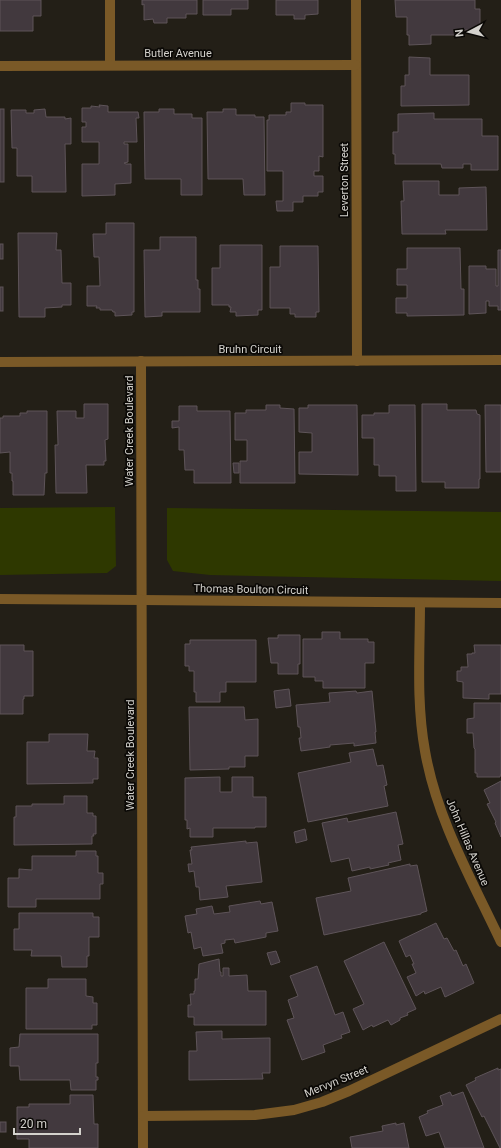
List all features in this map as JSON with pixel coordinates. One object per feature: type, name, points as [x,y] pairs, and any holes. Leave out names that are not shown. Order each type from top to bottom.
[{"type":"street","points":[[110,0],[110,65]]},
{"type":"street","name":"Leverton Street","points":[[356,0],[357,361]]},
{"type":"street","name":"Butler Avenue","points":[[0,66],[356,65]]},
{"type":"street","name":"Bruhn Circuit","points":[[0,362],[501,360]]},
{"type":"street","name":"Water Creek Boulevard","points":[[141,361],[143,1148]]},
{"type":"street","name":"Thomas Boulton Circuit","points":[[0,599],[501,603]]},
{"type":"street","name":"John Hillas Avenue","points":[[420,603],[419,687],[421,719],[425,751],[432,783],[448,832],[501,942]]},
{"type":"street","name":"Mervyn Street","points":[[143,1116],[255,1115],[294,1110],[322,1102],[349,1091],[501,1018]]},
{"type":"green space","points":[[115,507],[116,566],[107,573],[0,575],[0,508]]},
{"type":"green space","points":[[167,508],[501,512],[501,581],[210,575],[173,571],[167,560]]},
{"type":"building","points":[[0,0],[41,0],[41,16],[33,16],[33,31],[0,31]]},
{"type":"building","points":[[142,0],[197,0],[197,14],[186,14],[186,18],[167,18],[167,23],[154,23],[153,19],[144,20],[144,4],[142,5]]},
{"type":"building","points":[[203,0],[248,0],[248,9],[231,9],[231,15],[203,15]]},
{"type":"building","points":[[276,0],[318,0],[318,14],[305,15],[305,19],[294,19],[294,15],[276,15]]},
{"type":"building","points":[[395,0],[475,0],[475,9],[480,9],[480,30],[461,30],[461,35],[431,35],[431,44],[409,45],[409,35],[407,35],[407,17],[396,17]]},
{"type":"building","points":[[409,57],[430,58],[430,75],[469,75],[469,105],[401,106],[401,86],[405,86],[405,75],[409,75]]},
{"type":"building","points":[[291,103],[323,105],[323,157],[319,156],[319,171],[314,171],[314,176],[323,176],[323,192],[318,192],[318,196],[303,196],[303,202],[293,202],[293,211],[277,211],[276,201],[283,201],[283,171],[267,171],[267,120],[269,120],[269,115],[286,115],[286,112],[291,112]]},
{"type":"building","points":[[99,105],[108,106],[108,112],[138,112],[139,118],[136,118],[137,142],[124,142],[124,144],[128,144],[128,162],[124,163],[131,164],[131,183],[115,184],[115,195],[82,196],[82,164],[99,164],[99,142],[82,142],[82,127],[86,127],[86,122],[82,122],[82,108],[91,108],[91,106],[100,107]]},
{"type":"building","points":[[0,109],[4,109],[4,182],[0,182]]},
{"type":"building","points":[[45,109],[46,117],[65,117],[65,119],[71,118],[71,144],[65,144],[66,192],[32,192],[32,176],[17,176],[17,148],[12,148],[11,110],[26,110],[26,113],[34,113],[34,110]]},
{"type":"building","points":[[159,109],[174,109],[174,114],[192,114],[192,118],[202,118],[202,195],[181,195],[181,179],[145,179],[144,112],[159,112]]},
{"type":"building","points":[[223,109],[236,109],[236,115],[255,115],[255,117],[264,117],[265,195],[244,195],[243,179],[208,179],[207,112],[223,112]]},
{"type":"building","points":[[434,113],[434,119],[482,119],[482,136],[498,136],[498,170],[471,170],[471,164],[463,164],[463,168],[442,168],[441,164],[395,164],[395,154],[393,154],[393,132],[398,132],[398,114]]},
{"type":"building","points":[[403,181],[439,181],[439,195],[459,195],[459,188],[486,187],[487,230],[445,230],[446,234],[402,234],[401,201],[404,201]]},
{"type":"building","points":[[106,223],[134,223],[134,312],[132,312],[132,315],[115,316],[115,312],[112,310],[100,310],[100,308],[96,308],[97,306],[87,306],[87,286],[100,286],[99,257],[94,257],[93,234],[106,234]]},
{"type":"building","points":[[18,233],[57,233],[56,250],[61,250],[62,283],[71,283],[71,305],[45,308],[45,317],[19,317]]},
{"type":"building","points":[[160,237],[196,237],[196,280],[198,280],[198,289],[200,289],[200,312],[162,312],[162,316],[145,317],[144,250],[160,250]]},
{"type":"building","points":[[0,244],[3,244],[3,259],[0,259]]},
{"type":"building","points":[[220,245],[262,245],[262,310],[258,310],[258,315],[236,316],[236,312],[230,312],[231,307],[229,307],[229,305],[212,305],[212,268],[220,268]]},
{"type":"building","points":[[280,246],[318,246],[319,312],[316,312],[316,317],[295,317],[295,314],[290,314],[290,308],[270,308],[270,267],[280,267]]},
{"type":"building","points":[[407,248],[460,248],[461,289],[464,289],[464,315],[407,316],[407,313],[396,313],[396,298],[407,298],[407,285],[397,285],[397,269],[407,269]]},
{"type":"building","points":[[498,250],[501,250],[501,310],[498,310],[498,306],[489,306],[489,301],[486,301],[486,313],[469,314],[469,266],[486,266],[486,269],[496,269],[496,286],[498,286]]},
{"type":"building","points":[[0,287],[3,287],[3,311],[0,311]]},
{"type":"building","points":[[84,404],[108,404],[108,439],[105,440],[106,461],[104,461],[104,465],[86,465],[87,493],[56,493],[55,445],[58,445],[57,411],[76,411],[76,418],[84,418]]},
{"type":"building","points":[[422,404],[447,404],[447,410],[476,410],[477,414],[480,415],[479,488],[445,488],[445,482],[422,482]]},
{"type":"building","points":[[266,405],[280,405],[280,408],[294,409],[295,483],[240,483],[240,461],[247,461],[247,440],[235,440],[235,413],[246,413],[246,410],[266,410]]},
{"type":"building","points":[[308,405],[357,405],[358,475],[299,474],[299,452],[312,452],[312,433],[299,432],[299,408],[308,408]]},
{"type":"building","points":[[389,405],[415,405],[416,491],[396,491],[396,476],[379,476],[379,465],[374,465],[374,438],[362,438],[362,415],[389,413]]},
{"type":"building","points":[[485,405],[501,405],[501,472],[486,472]]},
{"type":"building","points":[[179,406],[197,406],[197,411],[230,411],[231,483],[194,483],[194,470],[185,470],[184,450],[179,450],[179,427],[172,428],[172,421],[179,421]]},
{"type":"building","points":[[27,411],[47,411],[47,473],[45,473],[44,495],[13,495],[12,473],[10,473],[10,452],[0,453],[0,418],[3,418],[3,416],[20,416],[20,413],[27,413]]},
{"type":"building","points":[[233,463],[239,463],[239,473],[234,473]]},
{"type":"building","points":[[322,632],[340,632],[340,639],[368,639],[368,642],[374,642],[374,663],[365,663],[365,688],[323,688],[323,681],[315,681],[315,677],[303,677],[303,639],[322,639]]},
{"type":"building","points":[[278,635],[300,635],[300,664],[298,664],[298,674],[278,674],[278,663],[271,663],[268,638],[278,638]]},
{"type":"building","points":[[190,640],[256,640],[256,682],[226,682],[226,692],[220,692],[220,702],[196,702],[196,692],[194,692],[194,671],[189,671],[189,666],[185,666],[185,644],[190,644]]},
{"type":"building","points":[[0,645],[24,645],[24,651],[33,651],[33,696],[24,696],[23,714],[0,714]]},
{"type":"building","points":[[474,645],[501,645],[501,694],[489,694],[489,699],[463,698],[463,682],[457,681],[457,671],[461,671],[461,667],[468,667],[467,654],[475,653]]},
{"type":"building","points":[[289,689],[291,706],[276,708],[274,691]]},
{"type":"building","points":[[356,691],[357,693],[372,691],[376,743],[354,746],[354,743],[330,745],[330,747],[301,751],[299,738],[301,738],[300,727],[298,727],[296,705],[330,702],[329,693]]},
{"type":"building","points":[[474,703],[501,703],[500,777],[477,777],[477,773],[475,773],[473,733],[467,733],[467,719],[474,718]]},
{"type":"building","points":[[189,707],[244,707],[245,720],[258,719],[258,756],[245,756],[245,767],[190,770]]},
{"type":"building","points":[[49,734],[88,734],[87,751],[95,751],[94,758],[98,758],[98,779],[93,779],[93,783],[27,784],[27,742],[49,742]]},
{"type":"building","points":[[373,749],[377,766],[383,765],[387,785],[384,786],[388,806],[308,822],[298,773],[351,762],[349,753]]},
{"type":"building","points":[[220,777],[220,792],[232,792],[232,777],[253,777],[253,797],[266,797],[266,827],[213,828],[213,837],[190,837],[190,828],[187,829],[187,820],[185,820],[185,778]]},
{"type":"building","points":[[501,781],[501,837],[495,823],[496,822],[487,804],[490,803],[484,790]]},
{"type":"building","points":[[64,796],[87,796],[87,813],[93,813],[93,816],[96,816],[96,834],[93,834],[94,836],[92,836],[92,844],[14,845],[14,817],[16,817],[16,806],[32,806],[32,804],[64,804]]},
{"type":"building","points":[[396,812],[403,844],[398,845],[401,860],[388,863],[389,865],[352,871],[349,858],[331,862],[322,823],[347,818],[348,822]]},
{"type":"building","points":[[305,829],[307,840],[296,843],[294,832]]},
{"type":"building","points":[[246,841],[246,843],[257,842],[262,882],[226,886],[228,897],[200,900],[199,887],[196,887],[194,871],[189,872],[188,864],[192,864],[191,847]]},
{"type":"building","points":[[76,851],[96,851],[96,856],[98,856],[98,873],[103,873],[103,884],[100,884],[100,899],[36,899],[36,907],[8,907],[8,878],[19,878],[19,869],[32,870],[32,856],[76,856]]},
{"type":"building","points":[[410,864],[410,866],[417,865],[427,911],[421,914],[324,935],[316,898],[351,891],[348,878]]},
{"type":"building","points":[[260,901],[261,904],[272,902],[278,931],[266,933],[266,937],[235,943],[234,939],[225,940],[225,943],[221,944],[223,953],[203,956],[201,947],[194,949],[191,932],[188,933],[185,916],[197,914],[196,909],[212,906],[214,914],[230,912],[229,906]]},
{"type":"building","points":[[19,913],[93,913],[93,917],[99,917],[99,937],[89,937],[89,956],[87,956],[87,967],[62,967],[61,956],[31,956],[32,950],[14,950],[14,929],[19,929]]},
{"type":"building","points":[[436,923],[444,939],[447,938],[454,951],[456,950],[463,966],[466,964],[474,983],[445,997],[441,987],[425,994],[424,991],[416,996],[407,977],[416,973],[412,964],[414,964],[410,955],[406,957],[399,941]]},
{"type":"building","points":[[384,942],[416,1009],[407,1013],[408,1015],[400,1018],[400,1020],[391,1025],[388,1020],[373,1027],[372,1025],[363,1030],[353,1009],[364,1004],[344,961]]},
{"type":"building","points":[[276,951],[280,962],[271,965],[267,953]]},
{"type":"building","points":[[219,959],[221,976],[223,976],[223,968],[229,968],[229,976],[247,975],[248,991],[266,991],[266,1025],[194,1025],[194,1017],[188,1017],[188,1005],[191,1005],[190,994],[194,994],[195,991],[195,979],[198,979],[199,964]]},
{"type":"building","points":[[317,966],[335,1015],[343,1012],[350,1032],[341,1035],[342,1038],[323,1045],[325,1052],[302,1060],[287,1020],[294,1018],[288,1000],[298,996],[290,976]]},
{"type":"building","points":[[48,979],[86,979],[86,996],[93,997],[93,1003],[97,1003],[97,1025],[92,1025],[92,1029],[26,1029],[26,988],[48,988]]},
{"type":"building","points":[[222,1031],[222,1039],[270,1038],[270,1073],[262,1073],[263,1079],[189,1080],[189,1051],[197,1051],[196,1032]]},
{"type":"building","points":[[20,1034],[98,1034],[98,1063],[96,1063],[96,1077],[98,1077],[98,1080],[96,1080],[96,1090],[71,1090],[70,1080],[20,1080],[19,1066],[10,1066],[10,1048],[19,1047]]},
{"type":"building","points":[[498,1068],[498,1070],[501,1069],[501,1148],[484,1116],[482,1117],[466,1085],[476,1080],[475,1078]]},
{"type":"building","points":[[450,1092],[452,1096],[463,1092],[484,1148],[445,1148],[439,1132],[426,1136],[419,1117],[428,1113],[427,1111],[443,1105],[440,1096]]},
{"type":"building","points":[[70,1095],[93,1095],[94,1124],[98,1124],[98,1148],[29,1148],[29,1139],[17,1139],[17,1107],[29,1107],[29,1104],[70,1104]]},
{"type":"building","points":[[0,1122],[6,1122],[6,1132],[0,1132]]},
{"type":"building","points":[[396,1123],[396,1125],[404,1123],[409,1148],[352,1148],[350,1137],[383,1131],[382,1126]]}]
